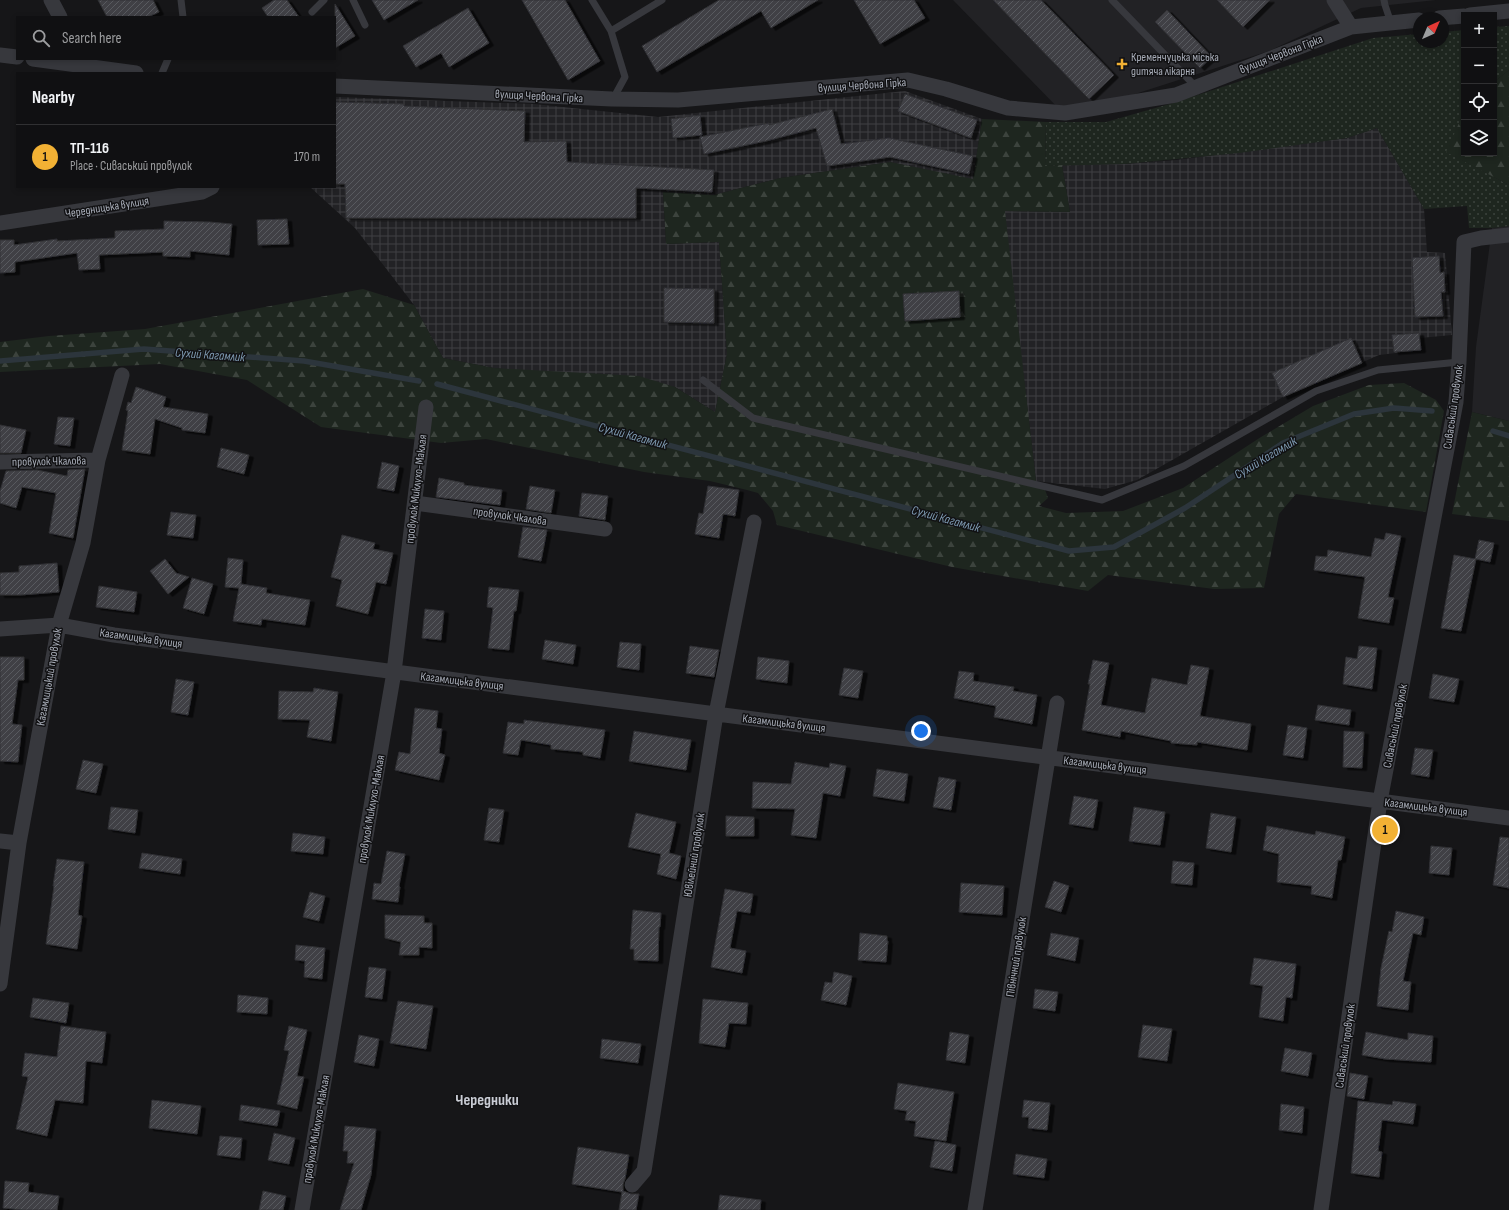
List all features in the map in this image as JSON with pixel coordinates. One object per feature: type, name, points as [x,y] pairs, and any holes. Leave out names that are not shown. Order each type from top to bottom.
[{"type":"street","points":[[51,0],[59,16]]},
{"type":"street","points":[[1334,0],[1351,27]]},
{"type":"street","points":[[1497,12],[1509,11]]},
{"type":"street","points":[[1449,17],[1461,16]]},
{"type":"street","name":"вулиця Червона Гірка","points":[[336,86],[612,99],[678,100],[908,80],[946,89],[1008,108],[1066,113],[1176,94],[1351,27],[1413,21]]},
{"type":"street","points":[[0,55],[16,57]]},
{"type":"street","points":[[50,60],[83,62],[131,72]]},
{"type":"street","name":"Чередницька вулиця","points":[[0,223],[202,192],[210,188]]},
{"type":"street","name":"Сиваський провулок","points":[[1321,1210],[1380,801],[1456,402],[1460,362],[1464,242],[1481,238],[1509,235]]},
{"type":"street","name":"Кагамлицький провулок","points":[[0,984],[19,843],[59,625],[83,543],[98,460],[122,375]]},
{"type":"street","name":"провулок Миклухо-Маклая","points":[[302,1210],[394,672],[426,407]]},
{"type":"street","name":"провулок Чкалова","points":[[0,462],[98,460]]},
{"type":"street","name":"провулок Чкалова","points":[[415,503],[605,529]]},
{"type":"street","name":"Ювілейний провулок","points":[[632,1185],[644,1171],[716,714],[754,522]]},
{"type":"street","name":"Кагамлицька вулиця","points":[[0,629],[59,625],[122,636],[1509,818]]},
{"type":"street","name":"Північний провулок","points":[[975,1210],[1057,703]]},
{"type":"street","points":[[0,841],[19,843]]},
{"type":"lane","points":[[181,0],[184,16]]},
{"type":"lane","points":[[312,12],[324,0]]},
{"type":"lane","points":[[353,0],[365,25]]},
{"type":"lane","points":[[592,0],[611,31],[626,77],[612,99]]},
{"type":"lane","points":[[611,31],[662,0]]},
{"type":"lane","points":[[1112,0],[1196,87]]},
{"type":"lane","points":[[1384,0],[1391,23]]},
{"type":"lane","points":[[162,72],[168,60]]},
{"type":"lane","points":[[704,380],[753,418],[1102,500],[1184,466],[1316,391],[1378,370],[1460,362]]},
{"type":"shaded area","name":"Кременчуцька міська дитяча лікарня","points":[[953,0],[1436,0],[1361,8],[1269,51],[1107,103],[1060,110]]},
{"type":"shaded area","points":[[905,91],[982,119],[973,180],[890,162],[780,178],[714,195],[663,192],[666,244],[719,242],[727,354],[715,412],[675,387],[494,368],[443,358],[414,305],[355,228],[311,188],[336,188],[336,97],[534,104],[658,117]]},
{"type":"shaded area","points":[[1377,128],[1424,209],[1427,252],[1445,253],[1452,335],[1420,338],[1421,350],[1379,355],[1283,397],[1137,480],[1105,489],[1036,481],[1004,211],[1070,212],[1062,165],[1125,164],[1176,160],[1347,138]]},
{"type":"shaded area","points":[[1509,226],[1509,421],[1472,412],[1476,347],[1492,228]]},
{"type":"green space","points":[[1509,26],[1509,70],[1497,80],[1497,48],[1497,27]]},
{"type":"green space","points":[[1461,30],[1461,119],[1447,152],[1509,185],[1509,226],[1469,228],[1467,206],[1424,209],[1377,128],[1347,138],[1239,153],[1125,164],[1045,166],[1046,122],[1106,122],[1173,103],[1373,38],[1413,35],[1413,48],[1449,48],[1449,31]]},
{"type":"green space","points":[[1509,70],[1509,185],[1446,152],[1461,119],[1461,156],[1497,156],[1497,80]]},
{"type":"green space","points":[[982,119],[1046,122],[1045,166],[1062,165],[1070,212],[1005,211],[1036,481],[1044,487],[1048,498],[1039,506],[1066,513],[1123,511],[1183,488],[1261,437],[1313,406],[1369,385],[1404,383],[1436,400],[1444,411],[1426,512],[1296,494],[1279,514],[1264,588],[1214,589],[1108,575],[1088,591],[952,567],[777,525],[773,511],[758,493],[710,481],[644,472],[486,439],[441,443],[321,427],[247,380],[160,364],[0,372],[0,342],[49,336],[145,329],[363,289],[414,305],[443,358],[494,368],[639,376],[675,387],[715,412],[727,354],[719,242],[666,244],[663,192],[714,195],[780,178],[890,162],[973,179]]},
{"type":"green space","points":[[1472,412],[1509,421],[1509,521],[1452,514]]},
{"type":"building","points":[[98,0],[153,0],[159,12],[150,16],[106,16]]},
{"type":"building","points":[[274,0],[287,0],[298,16],[267,16],[262,8]]},
{"type":"building","points":[[372,0],[418,0],[384,20]]},
{"type":"building","points":[[522,0],[565,0],[600,61],[568,80]]},
{"type":"building","points":[[719,0],[818,0],[771,28],[761,11],[657,72],[642,46]]},
{"type":"building","points":[[854,0],[914,0],[925,18],[880,44]]},
{"type":"building","points":[[993,0],[1041,0],[1114,75],[1089,99]]},
{"type":"building","points":[[1217,0],[1270,0],[1243,27]]},
{"type":"building","points":[[335,4],[355,36],[336,47],[336,16]]},
{"type":"building","points":[[468,8],[489,43],[449,67],[441,53],[416,67],[403,46]]},
{"type":"building","points":[[1167,10],[1212,57],[1200,68],[1155,22]]},
{"type":"building","points":[[905,94],[977,120],[971,138],[898,111]]},
{"type":"building","points":[[336,102],[404,104],[404,106],[525,111],[524,142],[566,141],[567,162],[714,170],[712,192],[636,188],[636,218],[346,218],[345,184],[336,184]]},
{"type":"building","points":[[832,109],[841,144],[889,138],[973,156],[969,174],[890,157],[827,166],[816,128],[766,141],[704,154],[700,137],[769,123],[769,125]]},
{"type":"building","points":[[700,115],[702,135],[673,138],[671,119]]},
{"type":"building","points":[[287,219],[289,244],[258,245],[257,220]]},
{"type":"building","points":[[164,221],[232,224],[229,255],[190,251],[190,257],[163,256],[163,252],[99,255],[100,269],[79,270],[77,253],[15,262],[15,272],[0,273],[0,240],[14,240],[14,245],[57,239],[57,241],[115,238],[115,231],[164,229]]},
{"type":"building","points":[[1439,256],[1440,273],[1444,272],[1445,292],[1441,292],[1443,316],[1415,317],[1412,258]]},
{"type":"building","points":[[664,288],[714,289],[714,323],[664,322]]},
{"type":"building","points":[[959,291],[960,317],[905,321],[903,294]]},
{"type":"building","points":[[1419,333],[1421,350],[1394,352],[1392,335]]},
{"type":"building","points":[[1351,338],[1362,363],[1283,397],[1272,373]]},
{"type":"building","points":[[136,387],[166,397],[163,407],[208,414],[205,433],[182,430],[182,428],[155,419],[150,454],[122,450],[128,411],[126,410],[128,402],[131,403]]},
{"type":"building","points":[[58,417],[74,418],[70,446],[54,444]]},
{"type":"building","points":[[0,425],[26,430],[21,453],[0,453]]},
{"type":"building","points":[[221,448],[249,455],[244,474],[217,467]]},
{"type":"building","points":[[382,462],[399,466],[394,491],[377,488]]},
{"type":"building","points":[[85,469],[73,538],[49,533],[56,493],[22,487],[16,508],[0,503],[0,491],[6,471],[37,470],[67,476],[68,470]]},
{"type":"building","points":[[439,478],[464,483],[464,485],[502,490],[500,505],[436,497]]},
{"type":"building","points":[[530,486],[555,490],[551,513],[526,509]]},
{"type":"building","points":[[708,486],[739,490],[735,516],[723,514],[719,538],[695,534],[699,513],[703,514]]},
{"type":"building","points":[[582,493],[608,496],[605,520],[579,516]]},
{"type":"building","points":[[171,512],[196,515],[193,538],[167,535]]},
{"type":"building","points":[[523,527],[547,530],[541,561],[518,557]]},
{"type":"building","points":[[1386,533],[1401,536],[1388,597],[1394,598],[1389,623],[1358,618],[1365,577],[1314,570],[1316,556],[1327,557],[1328,550],[1371,557],[1375,538],[1384,540]]},
{"type":"building","points":[[342,535],[375,543],[373,549],[393,553],[386,584],[376,582],[368,614],[336,606],[342,580],[331,577]]},
{"type":"building","points":[[1479,540],[1494,543],[1490,562],[1476,559],[1461,631],[1441,628],[1454,555],[1475,559]]},
{"type":"building","points":[[228,558],[243,560],[241,584],[267,588],[266,593],[310,600],[305,625],[262,619],[261,625],[233,621],[239,588],[225,587]]},
{"type":"building","points":[[165,559],[176,573],[189,577],[168,594],[150,571]]},
{"type":"building","points":[[57,563],[59,592],[0,595],[0,573],[19,572],[19,566]]},
{"type":"building","points":[[192,578],[213,584],[204,614],[183,608]]},
{"type":"building","points":[[99,586],[137,592],[134,612],[96,607]]},
{"type":"building","points":[[489,587],[519,590],[516,611],[514,611],[509,650],[488,648],[493,608],[487,607]]},
{"type":"building","points":[[425,609],[444,611],[441,640],[422,638]]},
{"type":"building","points":[[545,640],[576,645],[573,664],[542,659]]},
{"type":"building","points":[[620,642],[641,644],[639,670],[617,667]]},
{"type":"building","points":[[690,646],[719,650],[714,677],[686,673]]},
{"type":"building","points":[[1359,646],[1377,648],[1372,689],[1343,684],[1346,657],[1357,659]]},
{"type":"building","points":[[0,657],[24,657],[24,680],[18,680],[12,724],[22,725],[18,762],[0,761]]},
{"type":"building","points":[[758,657],[789,661],[787,683],[756,679]]},
{"type":"building","points":[[1093,660],[1109,663],[1101,705],[1145,713],[1152,678],[1187,685],[1191,665],[1209,668],[1200,716],[1251,724],[1247,750],[1197,742],[1197,745],[1171,743],[1171,741],[1121,731],[1120,737],[1082,730],[1090,684],[1088,684]]},
{"type":"building","points":[[844,668],[863,671],[858,698],[839,695]]},
{"type":"building","points":[[959,671],[974,673],[973,681],[1014,687],[1013,691],[1037,695],[1032,724],[994,717],[996,706],[954,698]]},
{"type":"building","points":[[1433,674],[1459,679],[1454,702],[1429,698]]},
{"type":"building","points":[[176,679],[194,682],[188,715],[171,712]]},
{"type":"building","points":[[314,688],[338,692],[331,741],[307,737],[310,720],[278,719],[279,691],[313,692]]},
{"type":"building","points":[[1318,705],[1351,710],[1349,725],[1315,720]]},
{"type":"building","points":[[415,708],[438,711],[436,728],[442,729],[439,753],[445,755],[439,780],[395,770],[399,752],[410,754]]},
{"type":"building","points":[[524,720],[605,730],[600,758],[583,755],[583,752],[551,749],[551,745],[521,740],[518,755],[503,753],[508,722],[524,724]]},
{"type":"building","points":[[1288,725],[1307,728],[1303,758],[1283,755]]},
{"type":"building","points":[[634,731],[691,740],[686,770],[629,761]]},
{"type":"building","points":[[1344,731],[1364,732],[1362,768],[1343,767]]},
{"type":"building","points":[[1415,748],[1433,750],[1429,777],[1411,774]]},
{"type":"building","points":[[83,760],[103,764],[96,793],[76,789]]},
{"type":"building","points":[[795,762],[829,768],[830,763],[846,766],[840,796],[823,793],[816,838],[791,835],[795,809],[752,808],[753,782],[791,784]]},
{"type":"building","points":[[877,769],[908,774],[904,801],[873,796]]},
{"type":"building","points":[[939,777],[956,780],[951,810],[933,807]]},
{"type":"building","points":[[1074,796],[1098,800],[1093,828],[1069,824]]},
{"type":"building","points":[[111,807],[138,810],[135,833],[108,829]]},
{"type":"building","points":[[1134,807],[1165,812],[1160,845],[1129,841]]},
{"type":"building","points":[[489,808],[504,810],[499,842],[484,840]]},
{"type":"building","points":[[636,813],[676,822],[669,853],[681,856],[676,879],[657,874],[661,854],[628,847]]},
{"type":"building","points":[[1211,813],[1236,817],[1231,852],[1206,848]]},
{"type":"building","points":[[726,816],[754,817],[754,836],[726,836]]},
{"type":"building","points":[[1267,826],[1315,835],[1316,831],[1345,837],[1341,860],[1338,860],[1332,898],[1311,894],[1312,886],[1277,882],[1279,854],[1263,850]]},
{"type":"building","points":[[293,833],[325,837],[323,854],[291,851]]},
{"type":"building","points":[[1500,837],[1509,838],[1509,888],[1493,885]]},
{"type":"building","points":[[1431,846],[1452,848],[1449,875],[1429,873]]},
{"type":"building","points":[[387,851],[405,854],[399,886],[398,902],[372,899],[374,883],[381,884]]},
{"type":"building","points":[[142,853],[182,859],[180,874],[139,868]]},
{"type":"building","points":[[57,859],[84,862],[78,915],[82,916],[77,949],[46,944]]},
{"type":"building","points":[[1173,861],[1194,863],[1192,885],[1171,883]]},
{"type":"building","points":[[1054,881],[1069,886],[1061,912],[1045,907]]},
{"type":"building","points":[[961,883],[1004,886],[1002,915],[959,912]]},
{"type":"building","points":[[725,889],[753,894],[750,913],[737,911],[730,948],[746,951],[742,973],[711,967]]},
{"type":"building","points":[[310,892],[325,896],[319,921],[303,917]]},
{"type":"building","points":[[633,910],[661,913],[658,961],[634,960],[634,949],[630,949]]},
{"type":"building","points":[[1396,911],[1424,917],[1421,935],[1413,933],[1403,981],[1411,982],[1408,1010],[1377,1006],[1381,968],[1389,931],[1392,932]]},
{"type":"building","points":[[385,915],[424,916],[424,923],[432,923],[432,948],[419,947],[419,955],[399,955],[401,942],[385,938]]},
{"type":"building","points":[[860,933],[887,936],[886,962],[858,960]]},
{"type":"building","points":[[1051,933],[1079,938],[1075,961],[1047,955]]},
{"type":"building","points":[[296,945],[325,948],[322,979],[304,977],[305,961],[295,960]]},
{"type":"building","points":[[1254,958],[1296,964],[1292,998],[1286,997],[1283,1021],[1259,1017],[1263,986],[1250,984]]},
{"type":"building","points":[[369,967],[386,969],[382,999],[365,997]]},
{"type":"building","points":[[834,972],[852,976],[846,1005],[821,1000],[825,982],[832,983]]},
{"type":"building","points":[[1035,989],[1058,992],[1055,1011],[1033,1008]]},
{"type":"building","points":[[238,995],[268,998],[267,1014],[237,1012]]},
{"type":"building","points":[[33,998],[69,1003],[66,1023],[30,1017]]},
{"type":"building","points":[[703,999],[748,1003],[746,1024],[729,1023],[725,1047],[699,1043]]},
{"type":"building","points":[[398,1001],[433,1006],[426,1049],[390,1043]]},
{"type":"building","points":[[1143,1025],[1172,1029],[1167,1061],[1138,1057]]},
{"type":"building","points":[[61,1026],[106,1032],[102,1063],[86,1061],[83,1103],[55,1100],[47,1136],[16,1129],[28,1077],[22,1076],[25,1053],[57,1057]]},
{"type":"building","points":[[289,1026],[307,1030],[297,1076],[304,1077],[297,1109],[277,1104],[289,1051],[284,1050]]},
{"type":"building","points":[[950,1032],[969,1035],[965,1063],[946,1060]]},
{"type":"building","points":[[1366,1032],[1408,1040],[1408,1033],[1433,1036],[1431,1062],[1385,1059],[1362,1055]]},
{"type":"building","points":[[359,1035],[379,1039],[374,1066],[354,1062]]},
{"type":"building","points":[[602,1039],[641,1044],[638,1063],[600,1058]]},
{"type":"building","points":[[1285,1048],[1312,1053],[1308,1076],[1281,1071]]},
{"type":"building","points":[[1350,1073],[1368,1076],[1364,1099],[1347,1096]]},
{"type":"building","points":[[898,1083],[954,1092],[946,1141],[914,1136],[916,1121],[905,1120],[907,1111],[894,1109]]},
{"type":"building","points":[[152,1100],[201,1106],[197,1134],[149,1128]]},
{"type":"building","points":[[1024,1100],[1050,1103],[1047,1130],[1028,1128],[1029,1117],[1022,1117]]},
{"type":"building","points":[[1358,1101],[1392,1105],[1393,1101],[1416,1104],[1413,1124],[1382,1120],[1378,1151],[1382,1152],[1379,1177],[1351,1173]]},
{"type":"building","points":[[1281,1104],[1304,1107],[1302,1133],[1279,1130]]},
{"type":"building","points":[[241,1105],[280,1111],[277,1126],[239,1120]]},
{"type":"building","points":[[345,1126],[376,1129],[371,1175],[361,1210],[340,1210],[354,1163],[347,1163],[348,1151],[343,1151]]},
{"type":"building","points":[[274,1133],[295,1138],[289,1164],[268,1160]]},
{"type":"building","points":[[220,1136],[242,1138],[240,1158],[217,1155]]},
{"type":"building","points":[[935,1141],[956,1145],[952,1171],[930,1167]]},
{"type":"building","points":[[578,1147],[629,1155],[623,1191],[631,1194],[639,1194],[636,1210],[619,1210],[622,1192],[572,1184]]},
{"type":"building","points":[[1016,1154],[1047,1159],[1044,1178],[1013,1174]]},
{"type":"building","points":[[5,1181],[29,1183],[28,1192],[59,1196],[57,1210],[23,1210],[3,1208]]},
{"type":"building","points":[[263,1191],[286,1196],[283,1210],[259,1210]]},
{"type":"building","points":[[720,1195],[761,1200],[760,1210],[718,1210]]},
{"type":"waterway","name":"Сухий Кагамлик","points":[[0,361],[144,349],[304,361],[419,381]]},
{"type":"waterway","name":"Сухий Кагамлик","points":[[437,384],[1069,551],[1114,547],[1185,508],[1283,443],[1354,414],[1394,408],[1432,411]]},
{"type":"waterway","name":"Сухий Кагамлик","points":[[1493,431],[1509,436]]},
{"type":"place","name":"Кременчуцька міська дитяча лікарня","points":[[1122,64]]},
{"type":"place","name":"ТП-116","points":[[1385,830]]},
{"type":"district","name":"Чередники","points":[[487,1099]]}]
